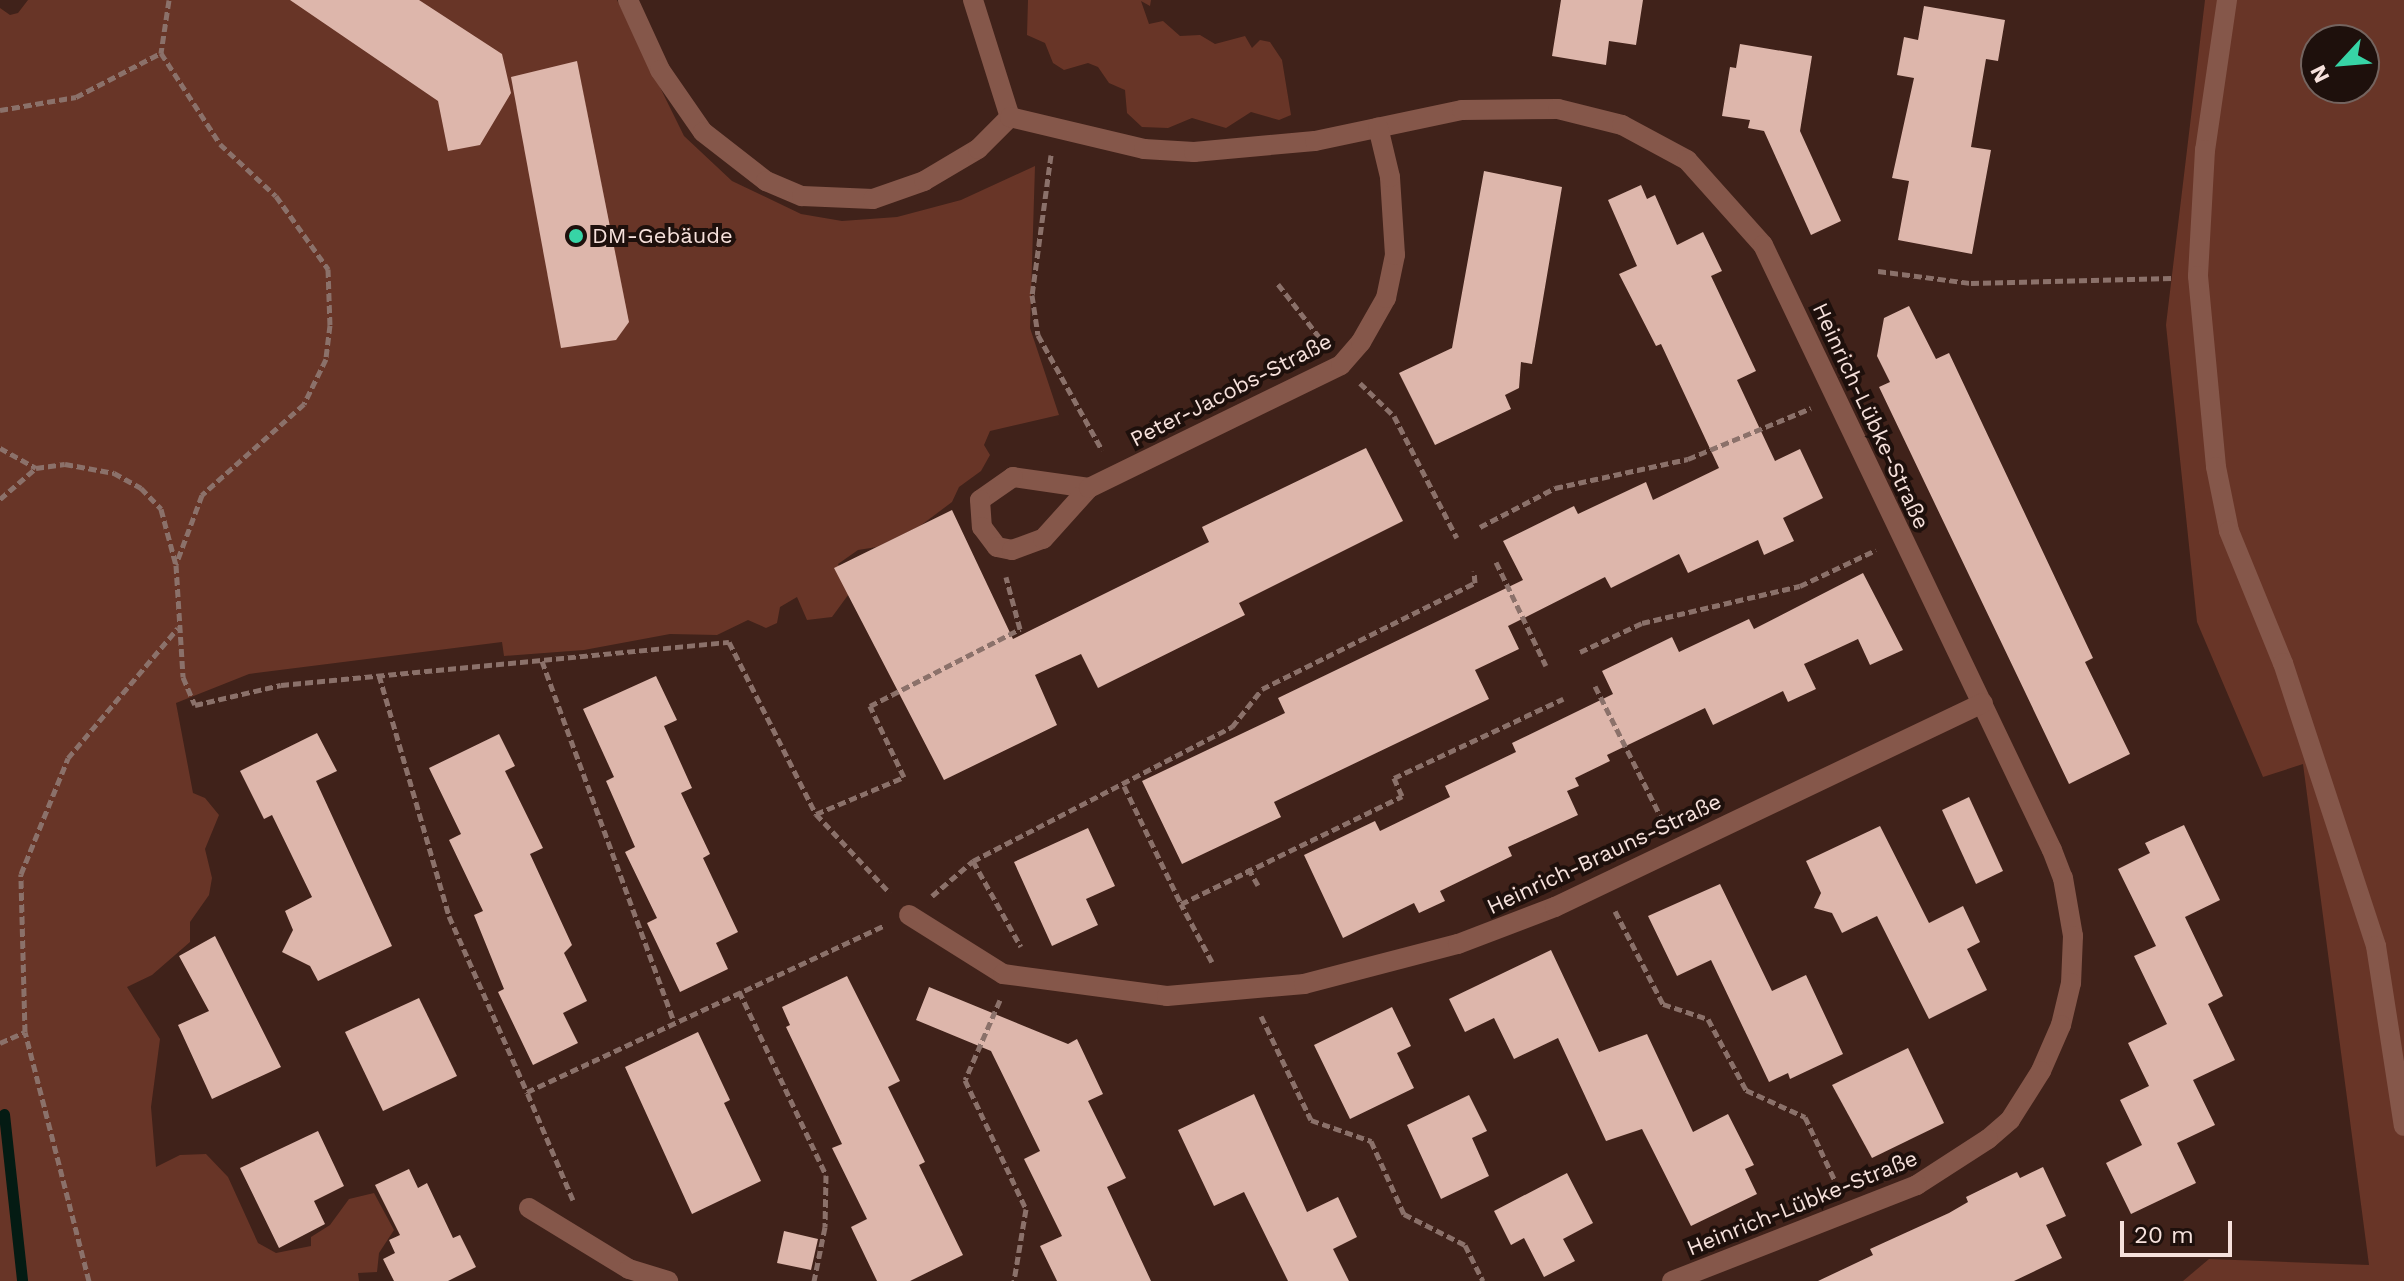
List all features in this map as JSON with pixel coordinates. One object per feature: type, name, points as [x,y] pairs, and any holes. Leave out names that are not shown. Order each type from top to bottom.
[{"type":"street","points":[[628,0],[660,70],[703,132],[766,181],[802,196],[873,199],[911,185],[978,149],[1010,117],[973,0]]},
{"type":"street","points":[[2227,0],[2205,150],[2198,276],[2199,330],[2217,477],[2229,531],[2283,663],[2376,946],[2404,1126]]},
{"type":"street","name":"Heinrich-Lübke-Straße","points":[[1010,117],[1144,149],[1194,152],[1302,142],[1462,110],[1558,109],[1622,125],[1687,160],[1763,245],[1983,703],[2063,878],[2073,936],[2068,1004],[2052,1048],[2010,1120],[1941,1172],[1850,1212],[1672,1281]]},
{"type":"street","name":"Peter-Jacobs-Straße","points":[[997,547],[1012,550],[1043,539],[1089,488],[1341,365],[1378,316],[1395,255],[1390,177],[1378,127]]},
{"type":"street","points":[[997,547],[982,527],[979,513],[980,500],[989,491],[1013,477],[1089,488]]},
{"type":"street","name":"Heinrich-Brauns-Straße","points":[[909,915],[1003,974],[1154,995],[1304,984],[1458,944],[1602,885],[1983,703]]},
{"type":"street","points":[[529,1208],[590,1241],[629,1269],[668,1281]]},
{"type":"path","points":[[169,0],[161,53],[220,144],[276,196],[328,269],[330,325],[326,359],[304,404],[202,495],[176,565]]},
{"type":"path","points":[[0,110],[76,97],[161,53]]},
{"type":"path","points":[[1060,130],[1046,170],[1042,243],[1032,295],[1038,335],[1116,476]]},
{"type":"path","points":[[1878,271],[1971,283],[2161,278]]},
{"type":"path","points":[[1278,284],[1341,365],[1394,416],[1457,538]]},
{"type":"path","points":[[1480,527],[1555,488],[1688,459],[1789,417]]},
{"type":"path","points":[[0,448],[36,468],[97,467],[141,488],[169,524],[176,565],[183,677],[195,705],[235,692],[379,675],[729,642],[816,814],[909,915]]},
{"type":"path","points":[[0,499],[36,468]]},
{"type":"path","points":[[816,814],[904,777],[870,706],[1020,629],[997,547]]},
{"type":"path","points":[[1580,652],[1642,623],[1762,598],[1860,559]]},
{"type":"path","points":[[1496,562],[1546,666]]},
{"type":"path","points":[[527,1092],[739,991],[909,915],[973,861],[1124,786],[1232,727],[1262,689],[1475,583],[1474,571]]},
{"type":"path","points":[[89,1281],[25,1032],[21,874],[68,758],[179,628]]},
{"type":"path","points":[[542,661],[674,1022]]},
{"type":"path","points":[[379,675],[449,916],[590,1241]]},
{"type":"path","points":[[1595,686],[1675,848]]},
{"type":"path","points":[[1181,904],[1248,868],[1402,796],[1394,778],[1563,699]]},
{"type":"path","points":[[1124,786],[1227,991]]},
{"type":"path","points":[[973,861],[1022,945],[1003,974],[999,1007],[965,1080],[1026,1209],[1014,1281]]},
{"type":"path","points":[[1248,868],[1258,885]]},
{"type":"path","points":[[1602,885],[1663,1004],[1708,1019],[1746,1090],[1805,1117],[1850,1212]]},
{"type":"path","points":[[1248,990],[1311,1120],[1371,1141],[1404,1214],[1465,1245],[1483,1281]]},
{"type":"path","points":[[739,991],[826,1175],[825,1227],[814,1281]]},
{"type":"path","points":[[0,1043],[25,1032]]},
{"type":"shaded area","points":[[28,0],[617,0],[684,136],[732,181],[801,214],[842,221],[897,217],[961,200],[1035,166],[1030,328],[1059,415],[990,431],[984,445],[990,455],[981,471],[959,487],[952,502],[920,526],[877,547],[858,550],[838,564],[851,591],[832,617],[807,620],[797,597],[780,607],[777,623],[766,628],[748,620],[717,635],[670,634],[584,650],[504,656],[502,642],[249,674],[176,703],[193,793],[205,798],[219,815],[205,849],[212,878],[209,895],[190,922],[190,942],[152,975],[127,987],[160,1039],[151,1107],[156,1167],[180,1155],[206,1154],[228,1177],[258,1243],[276,1253],[311,1246],[311,1237],[330,1225],[349,1199],[374,1193],[394,1230],[379,1253],[377,1272],[358,1273],[359,1281],[0,1281],[0,8],[10,15],[18,13]]},
{"type":"shaded area","points":[[1028,0],[1151,0],[1150,6],[1141,1],[1149,24],[1163,21],[1180,36],[1200,35],[1215,44],[1245,36],[1252,48],[1260,40],[1270,42],[1282,60],[1291,115],[1279,120],[1251,112],[1226,128],[1192,118],[1168,128],[1142,127],[1127,113],[1125,90],[1109,83],[1098,67],[1088,63],[1064,70],[1053,63],[1045,43],[1027,35]]},
{"type":"shaded area","points":[[2205,0],[2404,0],[2404,1281],[2183,1281],[2209,1259],[2369,1265],[2303,764],[2263,777],[2197,622],[2166,325]]},
{"type":"building","points":[[290,0],[419,0],[502,54],[511,93],[480,145],[448,151],[438,101]]},
{"type":"building","points":[[1561,0],[1643,0],[1636,45],[1609,41],[1606,65],[1552,56]]},
{"type":"building","points":[[1924,6],[2005,20],[1998,61],[1986,59],[1971,147],[1991,150],[1972,254],[1898,240],[1909,181],[1892,178],[1914,78],[1897,75],[1904,37],[1918,40]]},
{"type":"building","points":[[1740,44],[1812,56],[1800,131],[1841,221],[1811,235],[1764,131],[1748,128],[1750,120],[1722,116],[1730,67],[1736,68]]},
{"type":"building","points":[[577,61],[629,322],[616,340],[561,348],[511,77]]},
{"type":"building","points":[[1484,171],[1562,187],[1532,364],[1521,362],[1519,388],[1505,395],[1511,409],[1435,445],[1399,373],[1452,348]]},
{"type":"building","points":[[1641,185],[1647,199],[1655,195],[1677,245],[1703,232],[1722,271],[1711,276],[1756,371],[1737,380],[1775,461],[1800,449],[1823,498],[1783,518],[1794,541],[1764,555],[1758,540],[1688,573],[1679,554],[1611,588],[1605,577],[1508,626],[1519,649],[1475,670],[1489,699],[1274,802],[1281,817],[1182,864],[1142,781],[1285,713],[1278,698],[1523,580],[1503,541],[1574,506],[1578,514],[1646,482],[1653,500],[1719,468],[1661,344],[1656,346],[1619,274],[1637,266],[1608,200]]},
{"type":"building","points":[[1909,306],[1936,359],[1949,353],[2093,658],[2085,662],[2130,754],[2069,784],[1879,387],[1890,382],[1877,356],[1884,318]]},
{"type":"building","points":[[1366,448],[1403,521],[1239,603],[1245,615],[1098,688],[1081,654],[1035,675],[1057,725],[944,780],[834,568],[952,510],[1013,639],[1209,542],[1202,527]]},
{"type":"building","points":[[1863,573],[1903,650],[1870,665],[1858,639],[1804,664],[1816,689],[1788,702],[1783,691],[1713,725],[1705,708],[1607,755],[1610,761],[1575,778],[1579,786],[1567,791],[1578,815],[1508,847],[1512,856],[1440,891],[1445,901],[1419,913],[1414,903],[1343,938],[1304,855],[1375,821],[1380,831],[1450,797],[1445,786],[1516,752],[1512,743],[1613,694],[1602,671],[1672,637],[1679,652],[1749,619],[1754,629]]},
{"type":"building","points":[[656,676],[677,720],[664,726],[692,788],[681,793],[710,854],[703,858],[738,932],[716,943],[728,969],[680,992],[647,923],[657,918],[625,852],[635,847],[606,781],[614,777],[583,709]]},
{"type":"building","points":[[317,733],[337,771],[316,781],[392,946],[318,981],[310,966],[282,952],[293,930],[285,911],[312,897],[272,815],[264,819],[240,771]]},
{"type":"building","points":[[499,734],[515,766],[505,771],[543,848],[530,854],[572,945],[564,953],[587,1001],[563,1013],[578,1043],[533,1065],[498,992],[504,989],[474,915],[483,911],[449,840],[461,834],[429,768]]},
{"type":"building","points":[[1969,797],[2003,871],[1976,884],[1942,810]]},
{"type":"building","points":[[2184,825],[2220,900],[2185,917],[2223,996],[2208,1004],[2235,1060],[2193,1080],[2215,1125],[2177,1143],[2196,1183],[2131,1214],[2106,1163],[2142,1145],[2120,1100],[2149,1086],[2128,1043],[2167,1024],[2134,956],[2156,946],[2118,869],[2150,853],[2145,843]]},
{"type":"building","points":[[1880,826],[1929,923],[1963,906],[1980,942],[1967,949],[1987,990],[1929,1019],[1877,916],[1842,933],[1832,913],[1814,908],[1821,893],[1806,861]]},
{"type":"building","points":[[1088,828],[1115,886],[1086,899],[1098,925],[1052,946],[1014,862]]},
{"type":"building","points":[[1720,884],[1772,991],[1806,975],[1843,1054],[1790,1079],[1788,1073],[1769,1082],[1711,960],[1677,976],[1648,916]]},
{"type":"building","points":[[215,936],[281,1067],[212,1099],[178,1025],[209,1011],[179,956]]},
{"type":"building","points":[[1551,950],[1599,1052],[1647,1034],[1693,1132],[1728,1114],[1754,1165],[1745,1169],[1757,1194],[1691,1226],[1642,1129],[1606,1141],[1558,1038],[1514,1059],[1494,1018],[1465,1032],[1449,999]]},
{"type":"building","points":[[847,976],[900,1081],[888,1087],[925,1162],[919,1165],[963,1255],[910,1281],[877,1281],[851,1227],[867,1219],[832,1148],[842,1144],[786,1027],[790,1025],[782,1007]]},
{"type":"building","points":[[929,987],[1068,1044],[1077,1039],[1103,1094],[1088,1101],[1126,1178],[1107,1187],[1151,1281],[1057,1281],[1040,1246],[1062,1236],[1024,1159],[1040,1151],[991,1051],[916,1020]]},
{"type":"building","points":[[419,998],[457,1076],[383,1111],[345,1032]]},
{"type":"building","points":[[1392,1007],[1411,1046],[1397,1053],[1414,1088],[1350,1119],[1314,1045]]},
{"type":"building","points":[[698,1032],[730,1100],[724,1103],[761,1181],[692,1214],[625,1067]]},
{"type":"building","points":[[1908,1048],[1944,1123],[1872,1158],[1832,1085]]},
{"type":"building","points":[[1254,1094],[1307,1212],[1338,1197],[1357,1237],[1333,1249],[1349,1281],[1288,1281],[1244,1192],[1214,1206],[1178,1130]]},
{"type":"building","points":[[1469,1095],[1487,1131],[1472,1138],[1489,1176],[1441,1199],[1407,1125]]},
{"type":"building","points":[[318,1131],[344,1186],[314,1201],[325,1224],[279,1248],[240,1168]]},
{"type":"building","points":[[2043,1167],[2066,1216],[2046,1225],[2062,1258],[2014,1281],[1818,1281],[1873,1255],[1870,1249],[1949,1213],[1968,1202],[1966,1197],[2017,1172],[2020,1178]]},
{"type":"building","points":[[409,1169],[418,1188],[427,1183],[453,1238],[460,1235],[476,1267],[448,1281],[394,1281],[383,1259],[395,1253],[389,1240],[400,1235],[375,1185]]},
{"type":"building","points":[[1567,1173],[1593,1223],[1563,1239],[1575,1261],[1544,1277],[1524,1238],[1511,1245],[1494,1211]]},
{"type":"building","points":[[784,1231],[818,1239],[811,1270],[777,1263]]},
{"type":"waterway","points":[[4,1114],[22,1281]]},
{"type":"place","name":"DM-Gebäude","points":[[576,236]]}]
